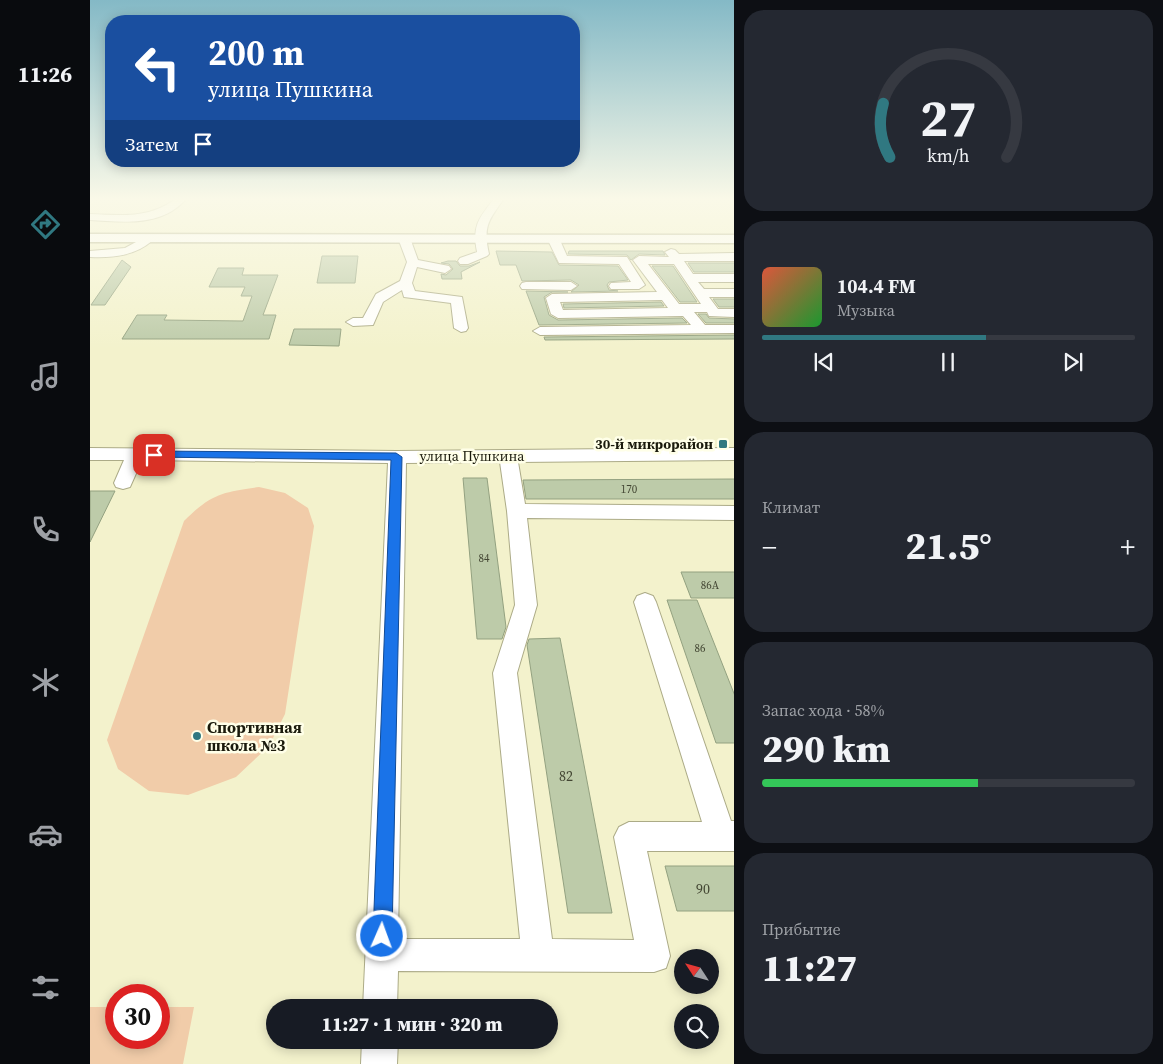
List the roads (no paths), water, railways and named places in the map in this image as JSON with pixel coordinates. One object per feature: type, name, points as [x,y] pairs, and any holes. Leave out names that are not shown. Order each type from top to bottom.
[{"type":"street","points":[[90,254],[114,254],[133,250]]},
{"type":"street","points":[[408,250],[413,262],[406,283],[409,294],[457,300],[461,328]]},
{"type":"street","points":[[413,262],[456,267],[483,254],[482,250]]},
{"type":"street","points":[[558,250],[563,260],[734,257]]},
{"type":"street","points":[[676,259],[734,265]]},
{"type":"street","points":[[676,259],[714,313],[734,313]]},
{"type":"street","points":[[526,286],[639,285],[623,260]]},
{"type":"street","points":[[639,260],[676,310],[688,312],[701,328]]},
{"type":"street","points":[[689,278],[734,278]]},
{"type":"street","points":[[354,322],[368,322],[375,302],[382,294],[406,283]]},
{"type":"street","points":[[701,293],[734,293]]},
{"type":"street","points":[[664,296],[552,298],[558,314],[709,308]]},
{"type":"street","points":[[540,331],[734,329]]},
{"type":"street","name":"улица Пушкина","points":[[90,454],[396,457],[734,454]]},
{"type":"street","points":[[123,483],[135,454]]},
{"type":"street","points":[[508,456],[517,511],[526,604],[506,674],[538,957]]},
{"type":"street","points":[[380,999],[396,457]]},
{"type":"street","points":[[517,511],[734,513]]},
{"type":"street","points":[[382,955],[654,956],[629,837],[728,836],[646,602]]},
{"type":"street","points":[[379,1064],[380,1049]]},
{"type":"place","name":"30-й микрорайон","points":[[723,444]]},
{"type":"place","name":"Спортивная школа №3","points":[[197,736]]}]
